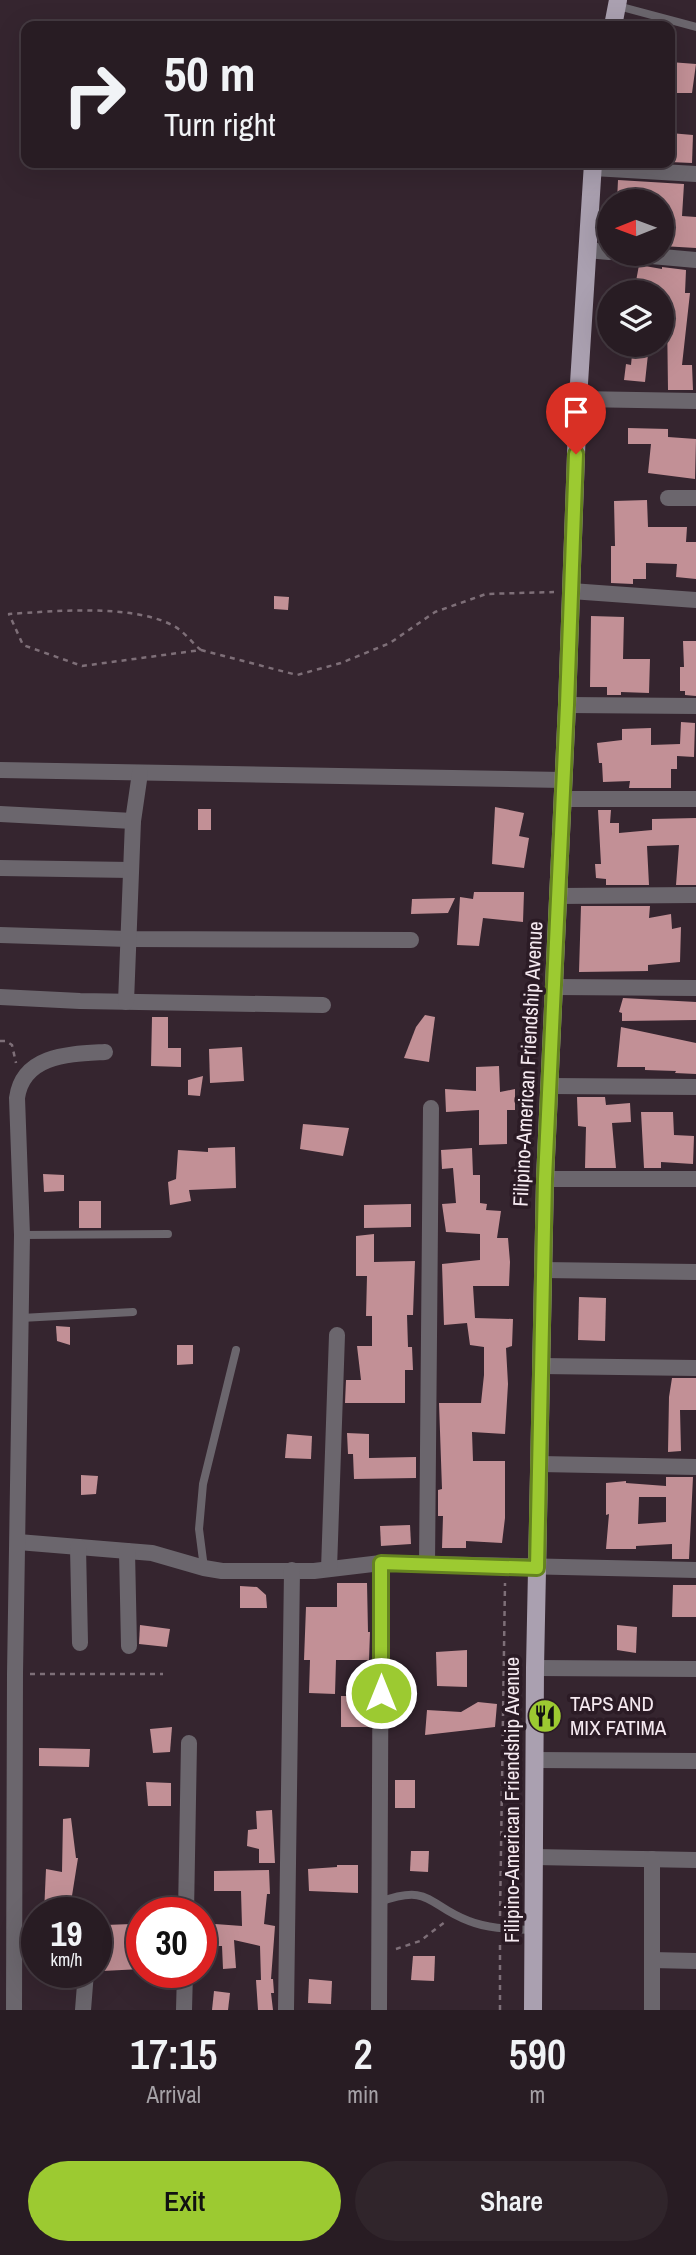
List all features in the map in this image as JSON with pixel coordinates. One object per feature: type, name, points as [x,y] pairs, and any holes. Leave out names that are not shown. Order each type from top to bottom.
[{"type":"main road","points":[[614,21],[617,3]]},
{"type":"main road","name":"Filipino-American Friendship Avenue","points":[[533,2010],[542,1270],[578,399],[593,168]]},
{"type":"street","points":[[619,168],[696,174]]},
{"type":"street","points":[[587,250],[597,251]]},
{"type":"street","points":[[674,258],[696,260]]},
{"type":"street","points":[[578,399],[696,401]]},
{"type":"street","points":[[668,498],[696,498]]},
{"type":"street","points":[[572,591],[696,600]]},
{"type":"street","points":[[567,705],[696,706]]},
{"type":"street","points":[[0,770],[563,780]]},
{"type":"street","points":[[126,1002],[133,821],[140,773]]},
{"type":"street","points":[[562,799],[696,799]]},
{"type":"street","points":[[0,814],[133,821]]},
{"type":"street","points":[[0,868],[131,870]]},
{"type":"street","points":[[558,896],[696,895]]},
{"type":"street","points":[[0,935],[128,939],[411,940]]},
{"type":"street","points":[[554,987],[696,988]]},
{"type":"street","points":[[0,997],[323,1005]]},
{"type":"street","points":[[14,2010],[22,1235],[17,1112],[19,1085],[32,1070],[54,1057],[105,1052]]},
{"type":"street","points":[[549,1086],[696,1087]]},
{"type":"street","points":[[428,1565],[430,1108]]},
{"type":"street","points":[[545,1179],[696,1179]]},
{"type":"street","points":[[542,1270],[696,1272]]},
{"type":"street","points":[[329,1569],[337,1335]]},
{"type":"street","points":[[541,1366],[696,1368]]},
{"type":"street","points":[[540,1464],[696,1467]]},
{"type":"street","points":[[18,1542],[167,1556],[204,1568],[233,1571],[329,1569],[381,1563],[696,1570]]},
{"type":"street","points":[[78,1547],[80,1643]]},
{"type":"street","points":[[127,1551],[129,1646]]},
{"type":"street","points":[[379,2010],[381,1563]]},
{"type":"street","points":[[286,2010],[292,1570]]},
{"type":"street","points":[[536,1668],[696,1669]]},
{"type":"street","points":[[186,1897],[189,1743]]},
{"type":"street","points":[[535,1760],[696,1761]]},
{"type":"street","points":[[534,1857],[696,1860]]},
{"type":"street","points":[[652,1859],[652,2010]]},
{"type":"street","points":[[652,1960],[696,1961]]},
{"type":"street","points":[[83,2010],[85,1988]]},
{"type":"street","points":[[184,2010],[185,1988]]},
{"type":"lane","points":[[617,3],[696,27]]},
{"type":"lane","points":[[22,1235],[168,1234]]},
{"type":"lane","points":[[20,1318],[133,1312]]},
{"type":"lane","points":[[204,1568],[200,1529],[203,1484],[236,1350]]},
{"type":"lane","points":[[380,1902],[404,1894],[416,1894],[426,1896],[470,1922],[534,1930]]},
{"type":"path","points":[[201,650],[173,625],[135,614],[69,610],[9,614],[23,645],[82,666],[201,650],[297,675],[341,663],[390,643],[435,612],[486,594],[572,591]]},
{"type":"path","points":[[0,1041],[12,1045],[19,1085]]},
{"type":"path","points":[[500,2010],[505,1567]]},
{"type":"path","points":[[33,1674],[163,1674]]},
{"type":"path","points":[[379,1961],[397,1949],[420,1941],[455,1915]]},
{"type":"building","points":[[675,62],[696,64],[692,93],[676,93]]},
{"type":"building","points":[[675,133],[693,135],[692,163],[675,162]]},
{"type":"building","points":[[618,180],[684,184],[682,216],[696,217],[696,248],[674,247],[674,189],[618,189]]},
{"type":"building","points":[[639,266],[686,270],[685,293],[690,293],[682,365],[692,365],[693,390],[668,390],[668,357],[674,357],[674,280],[636,280]]},
{"type":"building","points":[[632,357],[648,357],[645,382],[624,380],[626,364],[631,365]]},
{"type":"building","points":[[628,428],[668,429],[668,437],[696,439],[695,479],[648,473],[651,444],[628,444]]},
{"type":"building","points":[[647,500],[648,527],[687,527],[686,542],[696,542],[696,579],[676,577],[677,564],[646,563],[646,579],[633,579],[633,584],[611,583],[611,546],[615,546],[614,501]]},
{"type":"building","points":[[274,596],[289,597],[288,610],[274,609]]},
{"type":"building","points":[[591,616],[624,617],[623,659],[650,659],[649,693],[621,692],[621,695],[607,695],[607,687],[590,687]]},
{"type":"building","points":[[683,641],[696,641],[696,696],[685,695],[685,691],[680,691],[680,667],[684,667]]},
{"type":"building","points":[[681,722],[695,723],[694,757],[677,756],[677,769],[671,769],[671,788],[629,788],[630,781],[603,782],[597,743],[622,740],[622,729],[651,728],[651,745],[680,744]]},
{"type":"building","points":[[495,807],[524,813],[519,836],[529,838],[524,868],[492,864]]},
{"type":"building","points":[[198,809],[211,809],[211,830],[198,830]]},
{"type":"building","points":[[598,810],[611,810],[610,823],[619,823],[619,833],[652,830],[652,819],[696,818],[696,885],[676,885],[679,845],[647,846],[649,885],[606,885],[606,879],[596,878],[595,864],[601,864]]},
{"type":"building","points":[[474,892],[524,892],[523,922],[483,918],[479,946],[457,945],[460,897],[473,899]]},
{"type":"building","points":[[455,898],[448,913],[411,914],[412,899]]},
{"type":"building","points":[[581,906],[650,906],[649,918],[671,914],[672,929],[681,927],[680,962],[648,965],[648,971],[579,972]]},
{"type":"building","points":[[623,998],[696,1002],[696,1020],[622,1021],[622,1013],[619,1012]]},
{"type":"building","points":[[425,1015],[435,1017],[429,1062],[404,1058],[416,1027]]},
{"type":"building","points":[[152,1017],[168,1017],[168,1048],[181,1048],[181,1067],[151,1066]]},
{"type":"building","points":[[621,1027],[696,1043],[696,1074],[645,1070],[645,1067],[617,1067]]},
{"type":"building","points":[[242,1047],[244,1081],[210,1083],[209,1049]]},
{"type":"building","points":[[499,1066],[500,1092],[515,1089],[515,1110],[507,1110],[507,1144],[479,1145],[479,1110],[446,1112],[445,1089],[476,1091],[476,1067]]},
{"type":"building","points":[[203,1076],[200,1096],[188,1095],[188,1080]]},
{"type":"building","points":[[577,1097],[605,1097],[606,1105],[630,1103],[631,1122],[612,1123],[616,1168],[585,1168],[586,1127],[578,1126]]},
{"type":"building","points":[[641,1112],[673,1112],[674,1135],[694,1136],[693,1164],[661,1162],[661,1168],[644,1168]]},
{"type":"building","points":[[303,1124],[349,1128],[343,1156],[300,1149]]},
{"type":"building","points":[[235,1147],[236,1188],[189,1190],[191,1201],[170,1205],[168,1182],[176,1179],[178,1150],[208,1152],[208,1148]]},
{"type":"building","points":[[472,1148],[473,1175],[480,1175],[480,1203],[487,1204],[486,1210],[501,1211],[497,1238],[508,1238],[509,1286],[473,1286],[475,1318],[513,1319],[512,1346],[506,1348],[508,1384],[505,1434],[472,1432],[473,1461],[505,1461],[505,1518],[502,1543],[466,1541],[466,1548],[442,1548],[443,1516],[438,1516],[438,1490],[442,1489],[439,1403],[481,1403],[484,1347],[470,1345],[467,1323],[444,1325],[442,1264],[480,1260],[480,1234],[446,1232],[442,1204],[456,1203],[453,1168],[442,1169],[441,1150]]},
{"type":"building","points":[[43,1174],[64,1175],[64,1191],[44,1192]]},
{"type":"building","points":[[79,1201],[101,1201],[101,1228],[79,1228]]},
{"type":"building","points":[[411,1204],[411,1227],[364,1228],[364,1205]]},
{"type":"building","points":[[374,1234],[374,1262],[415,1261],[413,1315],[407,1315],[408,1347],[412,1347],[413,1370],[405,1370],[405,1403],[345,1403],[346,1380],[361,1380],[357,1346],[372,1346],[372,1316],[366,1316],[367,1276],[356,1276],[356,1236]]},
{"type":"building","points":[[579,1297],[606,1298],[605,1341],[578,1340]]},
{"type":"building","points":[[56,1326],[70,1327],[70,1345],[57,1341]]},
{"type":"building","points":[[177,1345],[193,1345],[193,1364],[177,1365]]},
{"type":"building","points":[[672,1378],[696,1378],[696,1410],[680,1410],[681,1451],[668,1452],[669,1397]]},
{"type":"building","points":[[347,1433],[369,1434],[369,1458],[416,1457],[416,1478],[354,1479],[353,1454],[348,1454]]},
{"type":"building","points":[[287,1434],[312,1436],[311,1459],[285,1458]]},
{"type":"building","points":[[81,1475],[98,1476],[96,1494],[81,1495]]},
{"type":"building","points":[[666,1477],[693,1477],[689,1559],[672,1559],[672,1544],[636,1546],[636,1549],[606,1549],[609,1514],[606,1515],[606,1483],[626,1481],[666,1486]],"holes":[[[639,1497],[666,1497],[666,1522],[638,1524]]]},
{"type":"building","points":[[410,1525],[411,1544],[381,1546],[380,1526]]},
{"type":"building","points":[[337,1583],[367,1583],[369,1660],[336,1660],[335,1694],[309,1693],[310,1660],[304,1660],[306,1607],[337,1607]]},
{"type":"building","points":[[673,1585],[696,1585],[696,1617],[672,1617]]},
{"type":"building","points":[[240,1586],[257,1587],[266,1595],[267,1608],[240,1608]]},
{"type":"building","points":[[140,1625],[170,1629],[167,1647],[139,1644]]},
{"type":"building","points":[[617,1625],[637,1627],[636,1653],[617,1650]]},
{"type":"building","points":[[467,1650],[467,1687],[437,1686],[436,1652]]},
{"type":"building","points":[[341,1696],[370,1696],[370,1727],[341,1727]]},
{"type":"building","points":[[478,1702],[497,1704],[495,1727],[425,1735],[427,1710],[461,1712]]},
{"type":"building","points":[[172,1727],[170,1752],[153,1753],[150,1729]]},
{"type":"building","points":[[39,1748],[90,1749],[89,1767],[39,1766]]},
{"type":"building","points":[[395,1780],[415,1780],[415,1808],[395,1808]]},
{"type":"building","points":[[146,1782],[171,1783],[171,1806],[148,1806]]},
{"type":"building","points":[[272,1810],[275,1863],[259,1863],[259,1849],[247,1846],[248,1830],[257,1829],[256,1811]]},
{"type":"building","points":[[71,1818],[78,1858],[72,1897],[45,1897],[46,1869],[62,1872],[63,1819]]},
{"type":"building","points":[[411,1851],[429,1851],[428,1872],[410,1871]]},
{"type":"building","points":[[358,1865],[358,1893],[309,1891],[308,1869]]},
{"type":"building","points":[[269,1870],[270,1894],[267,1894],[264,1924],[275,1926],[271,1979],[273,2010],[258,2010],[256,1980],[261,1980],[260,1946],[234,1940],[236,1968],[223,1969],[222,1946],[217,1946],[217,1924],[242,1926],[241,1891],[214,1891],[214,1871]]},
{"type":"building","points":[[126,1924],[126,1970],[112,1970],[112,1925]]},
{"type":"building","points":[[413,1956],[435,1956],[434,1981],[411,1980]]},
{"type":"building","points":[[309,1979],[332,1981],[331,2004],[308,2003]]},
{"type":"building","points":[[214,1991],[230,1993],[228,2010],[212,2010]]},
{"type":"place","name":"TAPS AND MIX FATIMA","points":[[545,1716]]},
{"type":"route","points":[[381,1693],[381,1563],[537,1568],[545,1179],[576,454]]}]
